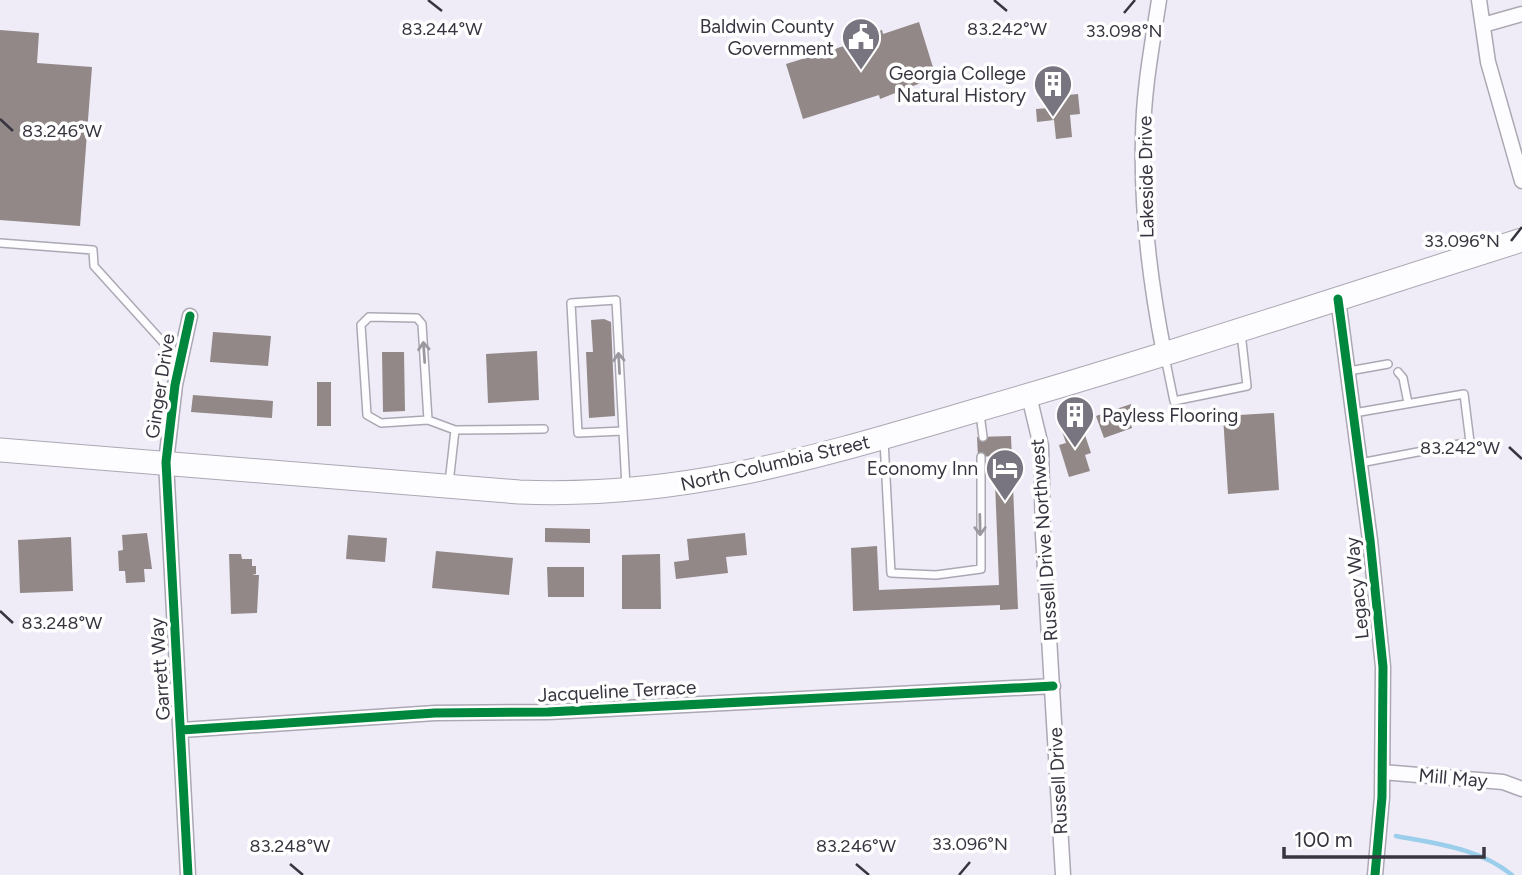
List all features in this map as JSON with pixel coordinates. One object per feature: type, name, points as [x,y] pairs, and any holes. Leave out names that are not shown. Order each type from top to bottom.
[{"type":"main road","name":"North Columbia Street","points":[[0,450],[555,494],[626,492],[704,482],[818,457],[1029,396],[1522,240]]},
{"type":"street","name":"Lakeside Drive","points":[[1160,0],[1150,63],[1143,150],[1144,223],[1151,288],[1164,353]]},
{"type":"street","points":[[1479,0],[1488,62],[1522,181]]},
{"type":"street","points":[[1483,25],[1522,14]]},
{"type":"street","name":"Legacy Way","points":[[1338,299],[1349,371],[1382,667],[1382,772],[1375,875]]},
{"type":"street","name":"Ginger Drive","points":[[166,462],[180,362],[190,316]]},
{"type":"street","name":"Russell Drive Northwest","points":[[1029,396],[1041,446],[1043,535],[1053,686]]},
{"type":"street","name":"Garrett Way","points":[[166,462],[188,875]]},
{"type":"street","name":"Jacqueline Terrace","points":[[182,730],[423,714],[548,712],[1053,686]]},
{"type":"street","name":"Russell Drive","points":[[1053,686],[1063,875]]},
{"type":"street","name":"Mill May","points":[[1382,772],[1503,782],[1522,789]]},
{"type":"lane","points":[[0,243],[93,250],[94,266],[180,362]]},
{"type":"lane","points":[[623,431],[578,433],[571,303],[616,300],[623,431],[626,492]]},
{"type":"lane","points":[[428,420],[422,324],[417,318],[369,317],[361,325],[367,415],[381,423],[428,420],[455,430],[544,429]]},
{"type":"lane","points":[[1164,353],[1174,401],[1248,386],[1240,328]]},
{"type":"lane","points":[[1349,371],[1388,364]]},
{"type":"lane","points":[[1398,372],[1403,378],[1408,403]]},
{"type":"lane","points":[[1353,413],[1464,394],[1470,442],[1360,463]]},
{"type":"lane","points":[[980,410],[983,437]]},
{"type":"lane","points":[[449,487],[455,430]]},
{"type":"lane","points":[[883,438],[887,460],[891,573],[936,575],[981,569],[981,457]]},
{"type":"building","name":"Baldwin County Government","points":[[919,22],[936,77],[880,99],[879,95],[803,119],[786,64],[857,42],[856,38],[882,30],[883,34]]},
{"type":"building","points":[[0,30],[39,33],[37,63],[92,67],[80,226],[0,220]]},
{"type":"building","name":"Georgia College Natural History","points":[[1078,94],[1080,114],[1070,115],[1072,137],[1056,139],[1054,120],[1037,122],[1036,109],[1049,108],[1048,97]]},
{"type":"building","points":[[604,319],[611,322],[615,416],[589,418],[586,352],[593,352],[591,320]]},
{"type":"building","points":[[213,332],[271,336],[268,366],[210,362]]},
{"type":"building","points":[[537,351],[539,400],[488,403],[486,354]]},
{"type":"building","points":[[382,352],[404,352],[405,411],[383,412]]},
{"type":"building","points":[[317,382],[331,382],[331,426],[317,426]]},
{"type":"building","points":[[193,395],[273,401],[272,418],[191,412]]},
{"type":"building","points":[[1131,404],[1136,419],[1130,421],[1132,428],[1104,438],[1096,416]]},
{"type":"building","points":[[1274,413],[1279,490],[1228,494],[1223,416]]},
{"type":"building","name":"Payless Flooring","points":[[1086,417],[1089,427],[1083,429],[1091,453],[1085,455],[1090,471],[1069,477],[1059,445],[1066,443],[1060,425]]},
{"type":"building","name":"Economy Inn","points":[[1011,436],[1018,609],[1000,610],[1000,605],[853,611],[851,548],[877,546],[879,590],[999,585],[994,456],[978,457],[977,437]]},
{"type":"building","points":[[545,528],[590,529],[590,543],[545,542]]},
{"type":"building","points":[[147,533],[152,569],[144,569],[145,582],[126,583],[125,571],[119,571],[118,551],[123,550],[122,535]]},
{"type":"building","points":[[745,533],[747,555],[726,557],[728,573],[676,579],[674,562],[689,560],[687,539]]},
{"type":"building","points":[[348,535],[387,538],[385,562],[346,559]]},
{"type":"building","points":[[71,537],[73,591],[20,593],[18,540]]},
{"type":"building","points":[[436,551],[513,558],[509,595],[432,588]]},
{"type":"building","points":[[229,554],[241,554],[242,559],[252,559],[252,566],[256,566],[256,574],[252,575],[259,575],[257,613],[231,614]]},
{"type":"building","points":[[660,554],[661,609],[622,609],[622,555]]},
{"type":"building","points":[[547,567],[584,567],[584,597],[548,597]]},
{"type":"waterway","points":[[1396,836],[1472,853],[1512,875]]},
{"type":"cycle path","points":[[1338,299],[1370,540],[1383,667],[1382,797],[1375,875]]},
{"type":"cycle path","points":[[188,875],[166,462],[175,385],[190,316]]},
{"type":"cycle path","points":[[182,730],[435,713],[548,712],[1053,686]]},
{"type":"place","name":"Baldwin County Government","points":[[861,71]]},
{"type":"place","name":"Georgia College Natural History","points":[[1053,118]]},
{"type":"place","name":"Payless Flooring","points":[[1075,449]]},
{"type":"place","name":"Economy Inn","points":[[1005,502]]}]
